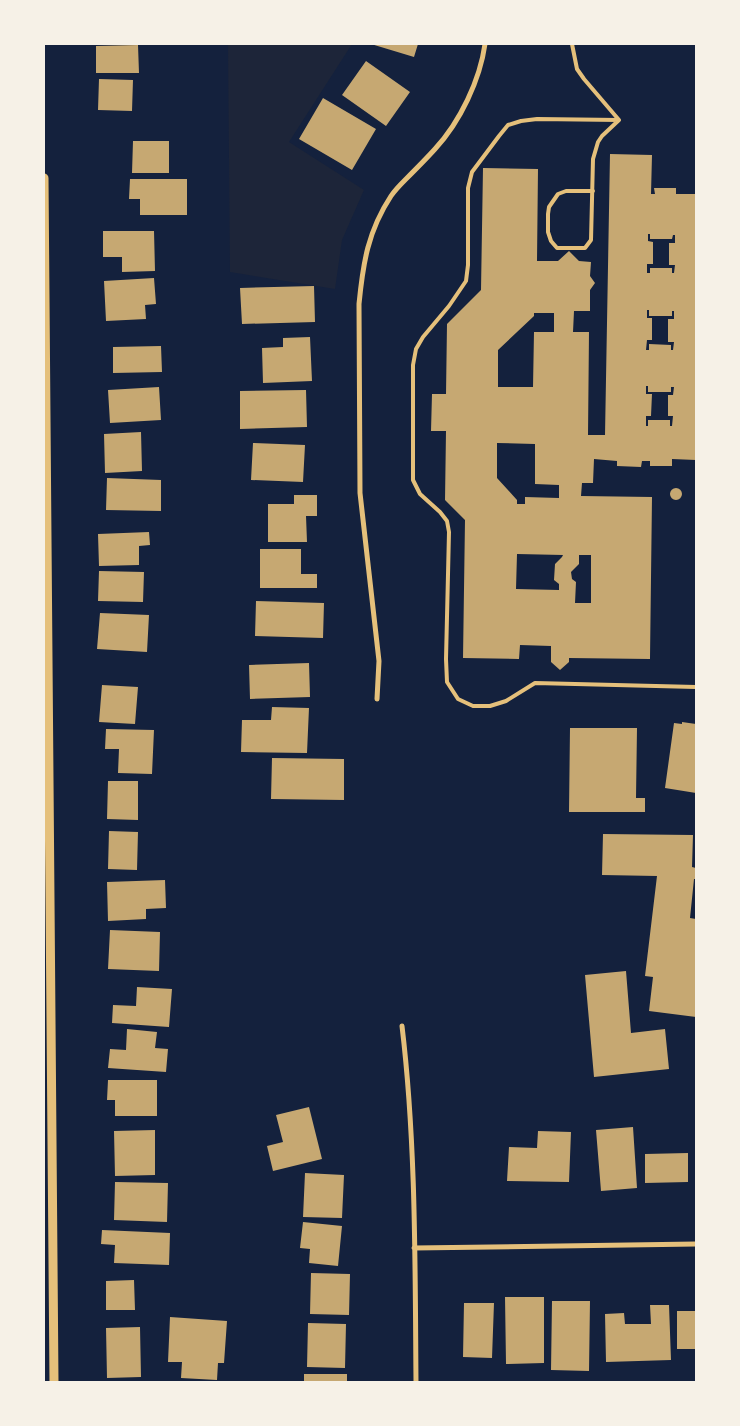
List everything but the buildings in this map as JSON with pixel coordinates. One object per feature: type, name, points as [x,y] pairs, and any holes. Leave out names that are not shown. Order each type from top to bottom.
[{"type":"street","points":[[377,699],[379,661],[360,493],[359,304],[362,274],[367,247],[377,219],[392,194],[437,147],[451,129],[472,91],[485,44]]},
{"type":"street","points":[[44,178],[45,494],[54,1382]]},
{"type":"street","points":[[402,1026],[408,1076],[414,1248],[416,1382]]},
{"type":"street","points":[[414,1248],[696,1244]]},
{"type":"lane","points":[[572,44],[577,69],[619,120]]},
{"type":"lane","points":[[619,120],[537,119],[508,125],[472,172],[468,188],[468,266],[466,281],[416,349],[413,365],[413,480],[420,494],[447,521],[449,532],[447,682],[458,699],[473,706],[490,706],[506,702],[535,683],[696,688]]},
{"type":"lane","points":[[593,191],[566,191],[558,194],[549,207],[548,232],[551,242],[558,248],[585,248],[592,240],[593,191],[593,159],[598,142],[602,136],[619,120]]},
{"type":"shaded area","points":[[228,44],[352,44],[289,142],[364,190],[342,240],[335,289],[230,272]]}]
